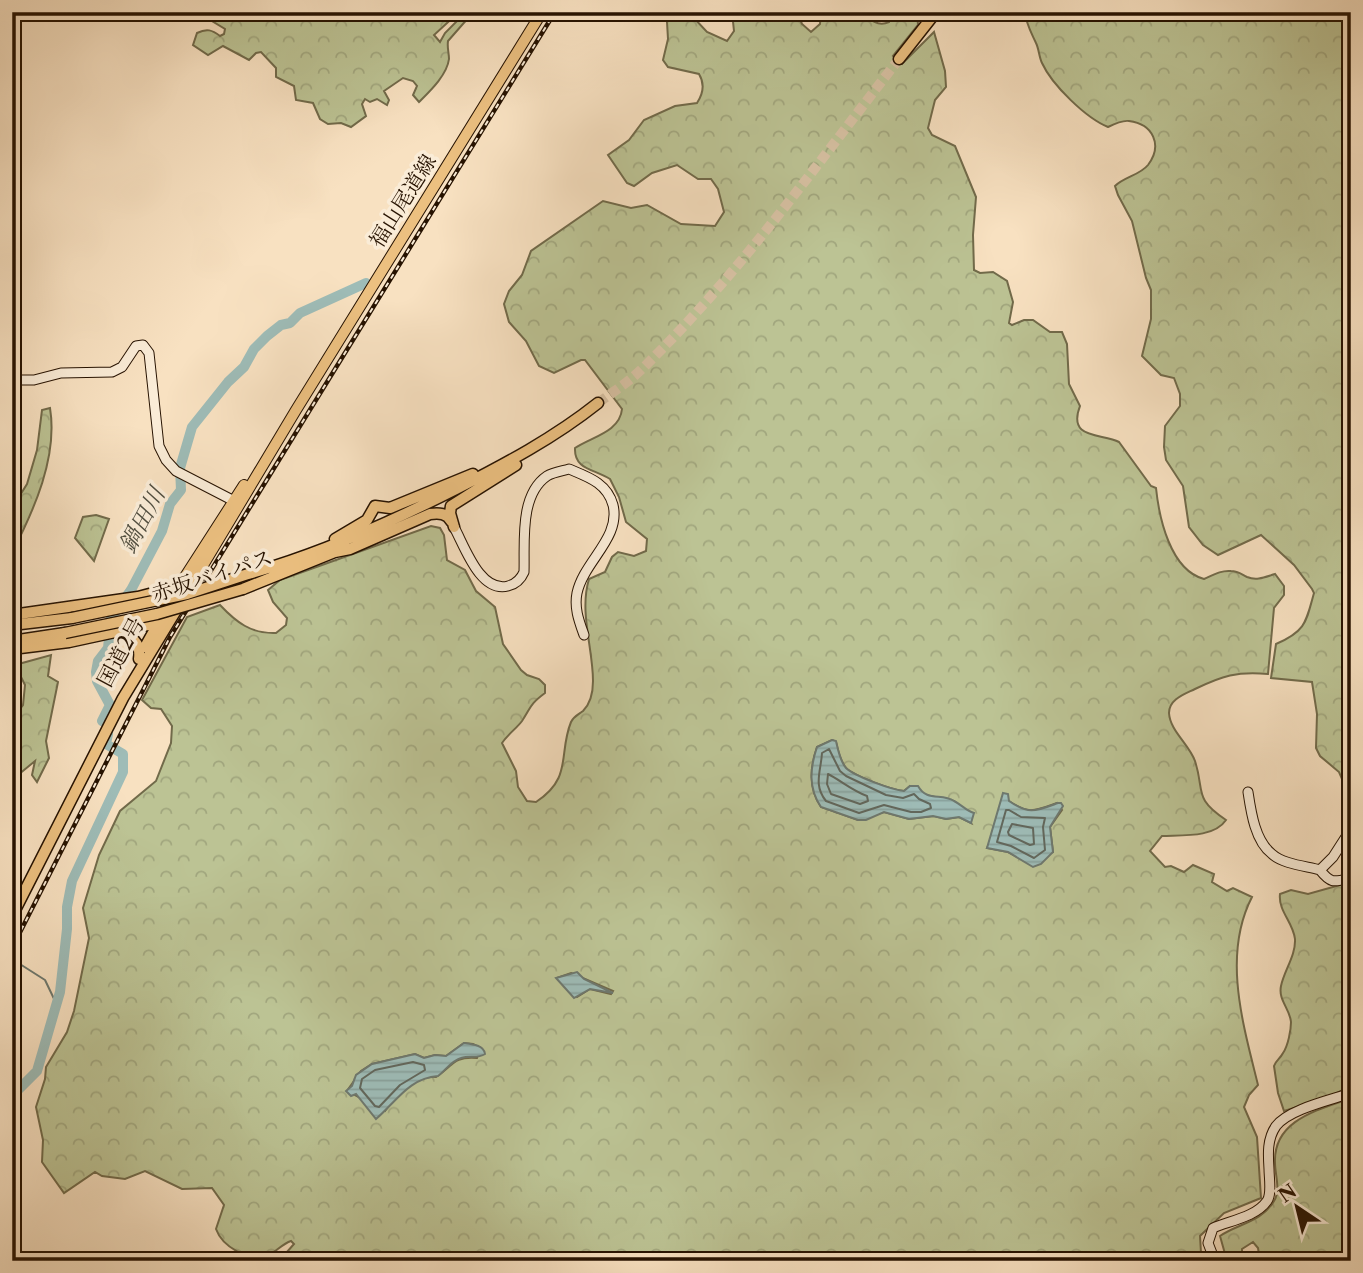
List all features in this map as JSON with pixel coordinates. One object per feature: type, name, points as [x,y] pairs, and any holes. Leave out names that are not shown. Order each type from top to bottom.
[{"type":"highway","points":[[899,60],[936,12]]},
{"type":"highway","name":"赤坂バイパス","points":[[12,641],[157,614],[243,589],[335,552],[493,470],[581,417],[598,403]]},
{"type":"highway","points":[[454,527],[451,506],[557,438],[581,417]]},
{"type":"highway","points":[[308,555],[367,520],[375,506],[390,508],[478,472],[493,470]]},
{"type":"highway","name":"赤坂バイパス","points":[[12,625],[72,618],[155,603],[308,555],[412,511]]},
{"type":"highway","points":[[335,552],[362,544],[430,514],[440,513],[449,517],[454,527]]},
{"type":"highway","points":[[12,615],[138,597],[181,583]]},
{"type":"highway","name":"国道2号","points":[[12,916],[139,659],[181,583]]},
{"type":"highway","points":[[12,649],[117,632],[159,621],[183,599]]},
{"type":"highway","name":"国道2号","points":[[100,741],[136,674],[183,599]]},
{"type":"highway","points":[[117,632],[131,636],[136,641],[140,652],[139,659]]},
{"type":"main road","name":"福山尾道線","points":[[181,583],[296,410],[542,12]]},
{"type":"main road","name":"福山尾道線","points":[[183,599],[237,502]]},
{"type":"street","points":[[12,380],[34,380],[61,373],[112,372],[122,366],[136,346],[143,345],[149,354],[159,446],[166,460],[180,473],[237,502]]},
{"type":"street","points":[[454,527],[486,582],[496,587],[511,586],[521,579],[524,572],[527,513],[533,492],[547,477],[569,469],[597,481],[611,497],[616,517],[613,530],[585,571],[577,593],[576,612],[584,635]]},
{"type":"street","points":[[1248,792],[1257,831],[1272,855],[1320,870],[1327,878],[1336,882],[1351,878]]},
{"type":"street","points":[[1320,870],[1333,857],[1351,830]]},
{"type":"street","points":[[1215,1261],[1208,1243],[1213,1228],[1257,1210],[1267,1201],[1268,1153],[1275,1128],[1298,1111],[1351,1093]]},
{"type":"green space","points":[[197,12],[459,12],[434,35],[440,42],[463,15],[469,17],[448,41],[449,59],[445,71],[419,102],[413,95],[417,86],[413,81],[403,78],[384,91],[389,100],[387,105],[377,99],[370,102],[365,99],[362,104],[366,116],[351,127],[341,123],[328,124],[320,119],[313,103],[296,100],[294,86],[276,77],[276,68],[261,52],[249,60],[223,46],[208,55],[193,45],[197,33],[209,30],[220,36],[225,29]]},
{"type":"green space","points":[[732,12],[797,12],[802,24],[811,32],[820,24],[821,12],[862,12],[881,24],[889,22],[888,12],[917,12],[918,25],[893,56],[902,64],[934,32],[945,71],[946,87],[935,100],[928,128],[932,135],[955,146],[976,197],[974,270],[980,273],[993,272],[1007,281],[1013,302],[1009,323],[1012,325],[1033,320],[1050,332],[1062,332],[1067,344],[1069,384],[1080,406],[1078,425],[1088,433],[1119,442],[1151,486],[1156,488],[1168,541],[1183,565],[1192,574],[1204,579],[1227,571],[1254,579],[1275,574],[1284,586],[1284,595],[1274,608],[1268,674],[1247,673],[1222,678],[1182,695],[1170,708],[1170,720],[1195,761],[1204,800],[1226,820],[1221,826],[1206,833],[1162,836],[1150,851],[1165,867],[1171,866],[1184,872],[1193,865],[1214,874],[1212,882],[1227,891],[1233,888],[1252,897],[1238,942],[1237,966],[1242,1014],[1258,1085],[1249,1095],[1244,1107],[1257,1137],[1261,1198],[1224,1213],[1200,1236],[1201,1253],[1206,1261],[279,1261],[294,1244],[291,1241],[267,1256],[252,1257],[230,1247],[224,1241],[216,1229],[224,1205],[212,1188],[182,1189],[145,1171],[125,1179],[102,1176],[95,1172],[64,1193],[42,1162],[43,1140],[36,1107],[46,1067],[67,1032],[74,1011],[89,938],[83,908],[99,855],[120,811],[156,781],[171,743],[172,726],[161,709],[151,708],[142,700],[187,617],[220,605],[245,626],[276,633],[286,625],[287,618],[273,602],[268,590],[280,580],[431,526],[440,528],[444,535],[447,560],[465,570],[476,591],[495,607],[503,644],[521,670],[545,685],[545,693],[533,703],[522,721],[502,743],[516,771],[518,787],[527,801],[536,802],[555,784],[560,775],[571,722],[586,708],[592,693],[585,604],[589,579],[605,572],[612,557],[618,552],[634,556],[646,551],[647,539],[626,522],[619,497],[610,479],[586,468],[576,455],[575,448],[604,433],[616,423],[622,409],[585,360],[554,373],[539,366],[526,341],[509,322],[504,304],[509,291],[522,275],[531,251],[603,201],[631,208],[647,205],[681,224],[715,226],[724,212],[718,189],[711,179],[698,179],[677,165],[652,173],[634,186],[627,183],[608,155],[629,140],[644,120],[675,106],[697,103],[701,96],[703,85],[699,74],[668,67],[663,60],[668,39],[667,22],[677,15],[693,17],[707,32],[727,41],[734,31]],"holes":[[[832,740],[836,742],[842,762],[850,771],[891,788],[904,791],[910,786],[926,795],[954,801],[963,809],[971,823],[959,817],[909,819],[884,812],[858,820],[821,807],[811,777],[817,747]],[[1009,801],[1027,810],[1057,803],[1062,810],[1050,827],[1053,852],[1027,862],[1008,852],[987,848]],[[571,973],[613,991],[611,994],[590,989],[577,997],[557,978]],[[464,1043],[481,1048],[477,1058],[458,1060],[436,1077],[428,1077],[414,1083],[400,1093],[385,1111],[347,1091],[361,1071],[372,1064],[415,1054],[424,1058],[446,1056]]]},
{"type":"green space","points":[[1025,12],[1351,12],[1351,791],[1346,788],[1339,772],[1320,756],[1316,748],[1317,714],[1312,682],[1271,678],[1276,644],[1293,635],[1303,624],[1314,593],[1312,589],[1294,565],[1261,535],[1218,555],[1203,545],[1189,527],[1183,486],[1166,460],[1165,426],[1180,406],[1180,394],[1174,378],[1161,375],[1142,356],[1151,319],[1151,290],[1132,221],[1115,186],[1148,165],[1155,150],[1153,137],[1150,131],[1137,123],[1121,122],[1108,127],[1099,123],[1070,100],[1042,63]]},
{"type":"green space","points":[[50,408],[52,427],[47,464],[36,501],[12,553],[12,508],[27,484],[37,450],[42,410]]},
{"type":"green space","points":[[96,515],[109,519],[94,561],[75,538],[83,517]]},
{"type":"green space","points":[[51,655],[48,676],[58,682],[46,741],[49,758],[37,782],[32,775],[35,761],[12,780],[12,719],[23,705],[25,685],[15,665]]},
{"type":"green space","points":[[1340,885],[1351,885],[1351,1086],[1327,1098],[1284,1111],[1274,1066],[1285,1050],[1290,1033],[1290,1017],[1281,991],[1294,951],[1295,939],[1281,906],[1280,894],[1291,890],[1308,894]]},
{"type":"green space","points":[[1351,1098],[1351,1261],[1260,1261],[1258,1248],[1253,1242],[1242,1249],[1242,1261],[1227,1261],[1220,1236],[1263,1214],[1276,1197],[1276,1148],[1281,1136],[1300,1119]]},
{"type":"water","points":[[832,740],[836,741],[842,762],[850,771],[891,788],[904,791],[910,786],[918,786],[930,796],[949,799],[974,813],[971,823],[959,817],[909,819],[884,812],[866,820],[858,820],[821,807],[812,785],[813,763],[817,747]]},
{"type":"water","points":[[1003,793],[1008,794],[1009,801],[1027,810],[1038,810],[1058,803],[1063,806],[1050,827],[1053,852],[1041,864],[1033,867],[1008,852],[987,848]]},
{"type":"water","points":[[577,972],[584,979],[613,993],[590,989],[574,998],[556,978]]},
{"type":"water","points":[[464,1043],[480,1047],[485,1054],[457,1059],[438,1076],[419,1081],[376,1119],[356,1094],[351,1096],[346,1091],[352,1086],[356,1075],[372,1064],[415,1054],[424,1058],[446,1056]]},
{"type":"waterway","name":"鍋田川","points":[[102,721],[110,705],[97,681],[96,672],[98,661],[108,648],[111,618],[131,590],[162,531],[170,504],[181,490],[180,468],[192,427],[267,336],[281,325],[290,323],[300,313],[366,283]]},
{"type":"waterway","points":[[12,430],[20,447],[12,464]]},
{"type":"waterway","name":"鍋田川","points":[[12,1096],[37,1071],[60,992],[67,907],[72,881],[123,772],[123,754],[106,744],[108,734]]},
{"type":"waterway","points":[[12,959],[45,980],[56,1003]]},
{"type":"tunnel","points":[[598,403],[639,372],[712,294],[776,218],[899,59]]},
{"type":"railway","points":[[12,948],[170,637],[555,12]]}]
